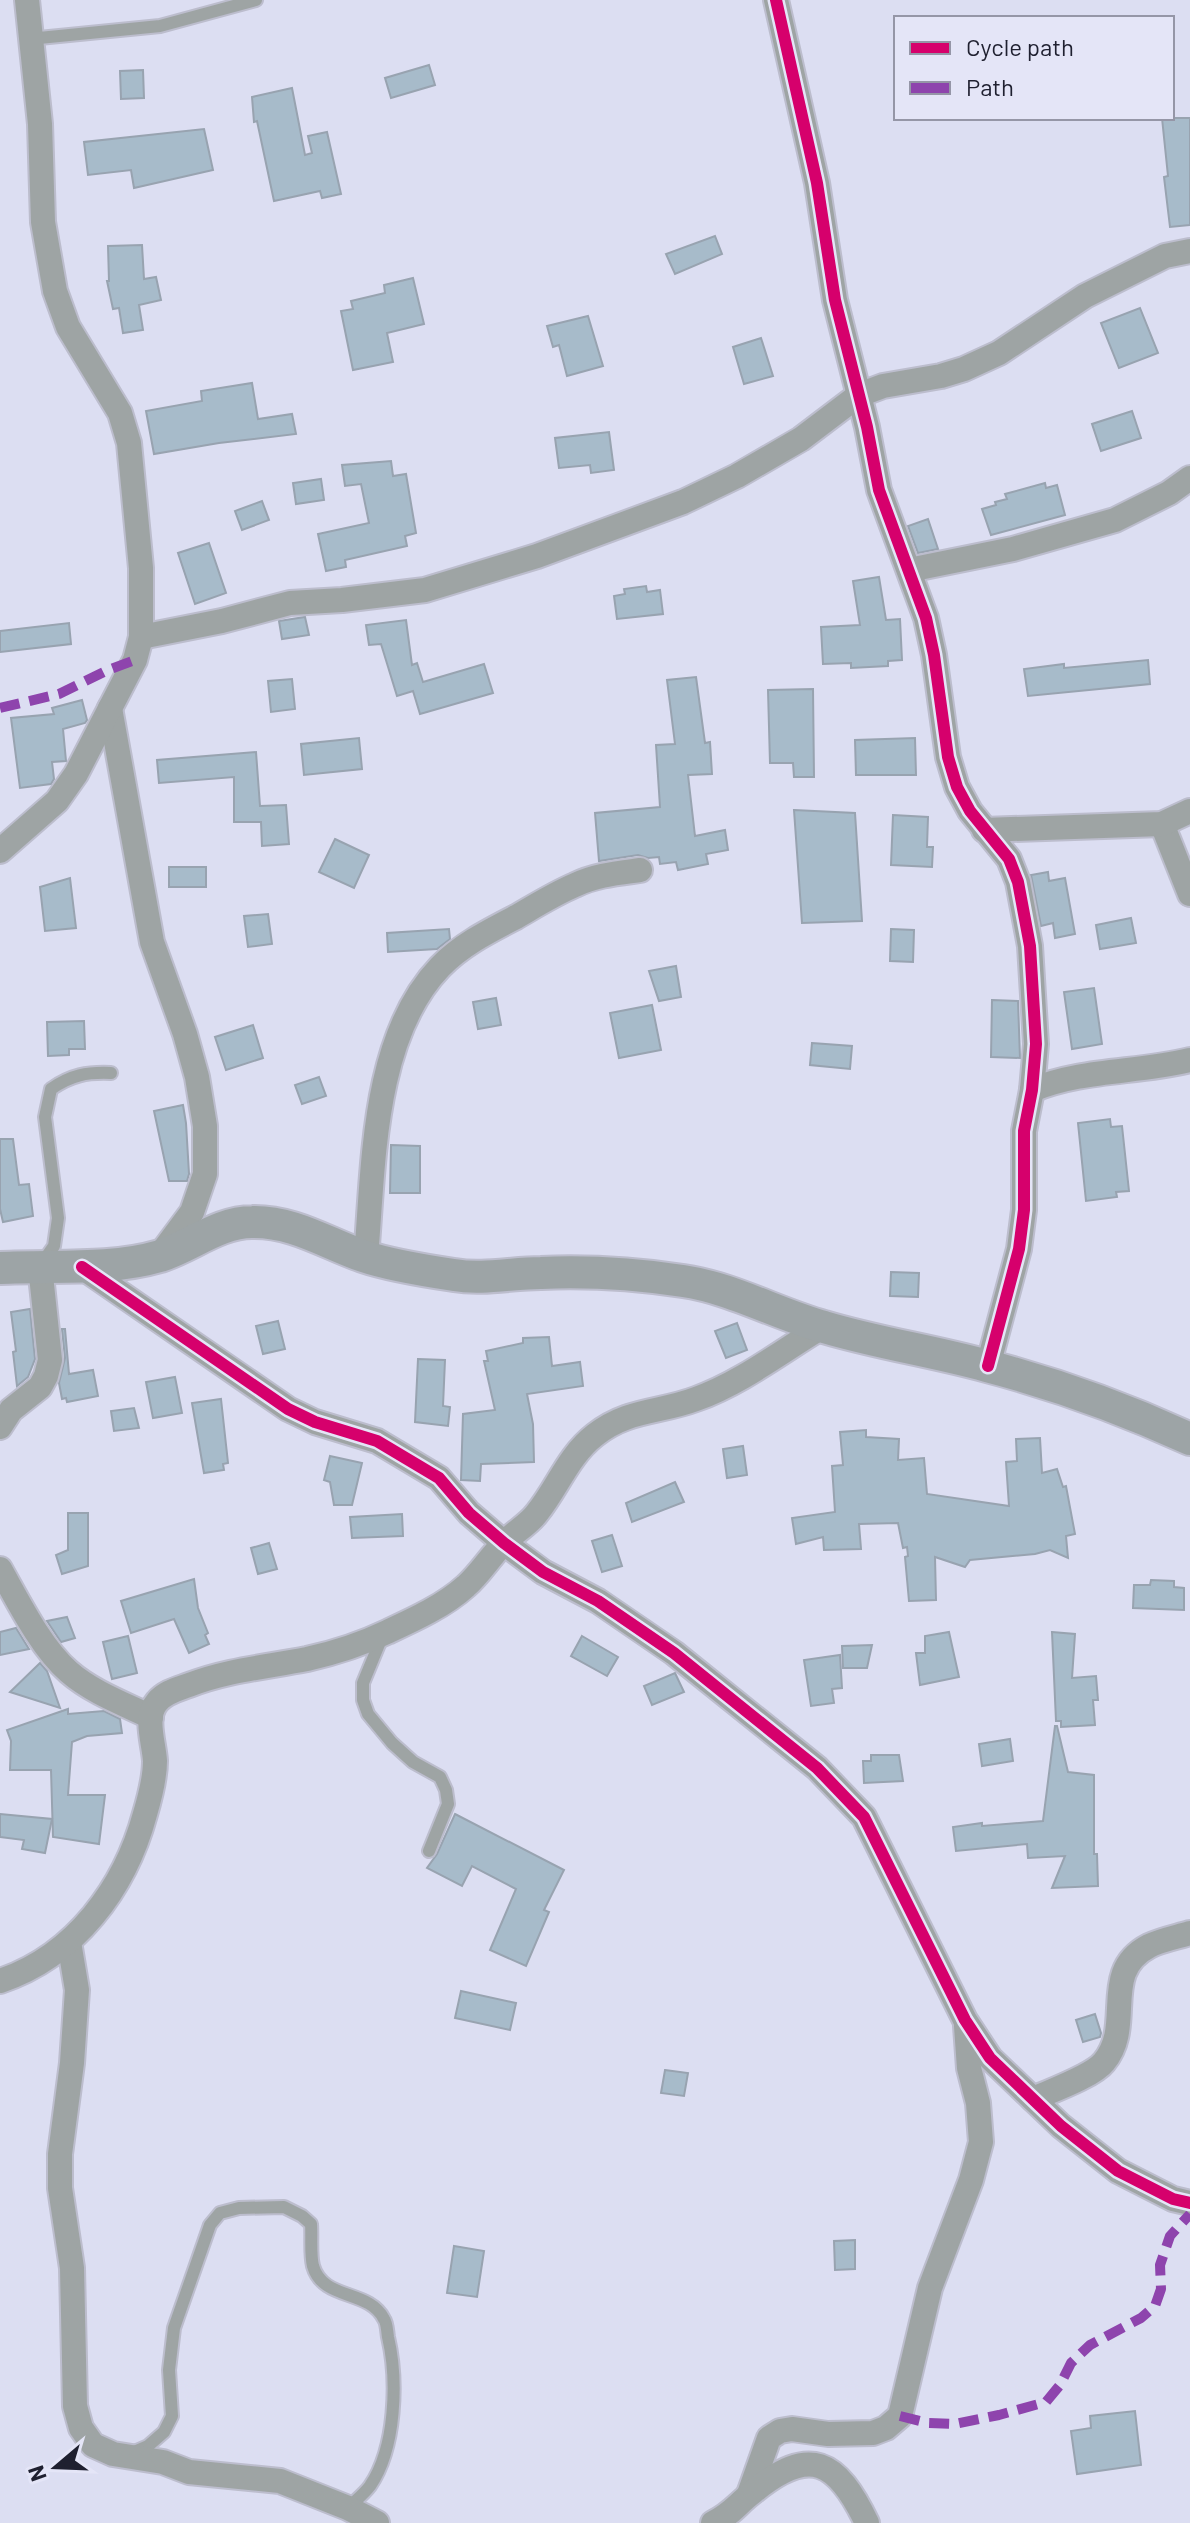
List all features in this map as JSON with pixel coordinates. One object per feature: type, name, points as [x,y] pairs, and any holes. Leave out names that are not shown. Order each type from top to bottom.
[{"type":"street","points":[[0,851],[57,801],[76,774],[135,660],[141,637],[141,568],[129,443],[120,413],[68,327],[55,291],[43,222],[40,124],[27,0]]},
{"type":"street","points":[[776,0],[817,183],[835,300],[879,490],[926,618],[948,757],[957,787],[984,830],[1009,859],[1018,882],[1030,946],[1036,1044],[1024,1131],[1024,1210],[1019,1249],[988,1366]]},
{"type":"street","points":[[141,637],[222,621],[290,603],[425,590],[537,556],[683,502],[737,476],[801,439],[859,395],[883,386],[964,369],[999,353],[1085,296],[1165,256],[1190,251]]},
{"type":"street","points":[[909,570],[1013,549],[1115,520],[1169,493],[1190,478]]},
{"type":"street","points":[[110,708],[152,942],[185,1034],[197,1077],[205,1126],[205,1174],[192,1212],[158,1257]]},
{"type":"street","points":[[984,830],[1162,824],[1190,811]]},
{"type":"street","points":[[1162,824],[1190,894]]},
{"type":"street","points":[[366,1257],[379,1116],[392,1059],[416,996],[440,966],[470,942],[576,884],[609,874],[640,870]]},
{"type":"street","points":[[1032,1090],[1053,1081],[1079,1076],[1190,1060]]},
{"type":"street","points":[[0,1268],[82,1267],[158,1257],[192,1244],[229,1224],[272,1222],[295,1227],[366,1257],[456,1276],[496,1277],[565,1272],[685,1281],[730,1293],[822,1327],[988,1366],[1136,1414],[1190,1439]]},
{"type":"street","points":[[0,1427],[11,1410],[40,1387],[50,1360],[40,1266]]},
{"type":"street","points":[[82,1267],[288,1409],[315,1422],[377,1441],[439,1478],[469,1513],[504,1543],[543,1572],[598,1601],[674,1653],[817,1768],[864,1817],[965,2020],[990,2058],[1061,2126],[1118,2171],[1173,2199],[1190,2203]]},
{"type":"street","points":[[0,1981],[38,1963],[69,1942],[108,1898],[128,1863],[151,1794],[155,1761],[151,1717],[155,1704],[167,1693],[237,1670],[306,1659],[383,1634],[421,1616],[465,1587],[504,1543],[536,1515],[570,1459],[595,1435],[625,1417],[695,1400],[723,1387],[822,1327]]},
{"type":"street","points":[[0,1569],[45,1644],[69,1672],[151,1717]]},
{"type":"street","points":[[1033,2099],[1104,2063],[1118,2036],[1121,1975],[1131,1959],[1149,1946],[1190,1933]]},
{"type":"street","points":[[69,1942],[77,1990],[72,2063],[60,2154],[60,2188],[72,2268],[75,2406],[81,2428],[93,2445],[113,2454],[163,2462],[189,2472],[280,2481],[377,2523]]},
{"type":"street","points":[[749,2494],[769,2438],[780,2431],[873,2433],[886,2428],[900,2416],[930,2288],[971,2180],[981,2142],[965,2020]]},
{"type":"street","points":[[713,2523],[731,2514],[749,2494],[775,2475],[798,2463],[822,2465],[839,2479],[855,2498],[867,2523]]},
{"type":"lane","points":[[29,39],[160,26],[256,0]]},
{"type":"lane","points":[[40,1266],[54,1246],[58,1218],[45,1117],[51,1089],[67,1078],[89,1072],[111,1073]]},
{"type":"lane","points":[[383,1634],[363,1683],[363,1700],[368,1714],[392,1743],[413,1762],[440,1777],[446,1790],[448,1804],[429,1851]]},
{"type":"lane","points":[[126,2457],[148,2446],[164,2432],[172,2416],[169,2370],[174,2328],[210,2225],[220,2213],[239,2208],[284,2207],[311,2224],[312,2262],[322,2282],[328,2288],[371,2304],[384,2318],[396,2388],[384,2455],[370,2485],[348,2508]]},
{"type":"building","points":[[429,65],[435,85],[391,98],[385,78]]},
{"type":"building","points":[[143,70],[144,98],[121,99],[120,71]]},
{"type":"building","points":[[292,88],[305,155],[312,153],[308,136],[327,132],[341,194],[322,198],[320,191],[274,201],[257,121],[254,122],[252,97]]},
{"type":"building","points":[[1190,118],[1190,225],[1170,227],[1164,177],[1168,176],[1162,120]]},
{"type":"building","points":[[204,129],[213,170],[134,188],[131,170],[88,175],[84,142]]},
{"type":"building","points":[[715,236],[722,254],[675,274],[666,254]]},
{"type":"building","points":[[142,245],[144,279],[156,277],[161,300],[139,305],[143,330],[123,333],[119,308],[113,309],[107,281],[108,246]]},
{"type":"building","points":[[413,278],[424,324],[387,333],[393,362],[353,370],[341,311],[353,309],[351,301],[385,293],[384,285]]},
{"type":"building","points":[[1140,308],[1158,353],[1119,368],[1101,323]]},
{"type":"building","points":[[588,316],[603,366],[567,376],[559,345],[553,347],[547,326]]},
{"type":"building","points":[[761,338],[773,376],[744,384],[733,347]]},
{"type":"building","points":[[252,383],[258,419],[292,414],[296,434],[154,454],[146,411],[202,401],[201,391]]},
{"type":"building","points":[[1132,411],[1141,438],[1101,451],[1092,424]]},
{"type":"building","points":[[609,432],[614,470],[591,473],[590,465],[559,468],[555,438]]},
{"type":"building","points":[[391,461],[393,476],[406,474],[416,533],[405,536],[407,546],[345,560],[346,567],[326,571],[318,534],[369,523],[361,484],[345,486],[342,465]]},
{"type":"building","points":[[321,479],[324,500],[296,504],[293,483]]},
{"type":"building","points":[[1045,483],[1046,488],[1057,485],[1065,515],[991,535],[982,509],[1007,499],[1005,494]]},
{"type":"building","points":[[262,501],[269,520],[242,530],[235,511]]},
{"type":"building","points":[[928,519],[938,549],[918,553],[908,526]]},
{"type":"building","points":[[209,543],[226,593],[195,604],[178,553]]},
{"type":"building","points":[[879,577],[886,620],[900,619],[902,660],[888,661],[888,666],[851,668],[851,663],[823,664],[821,627],[860,625],[853,581]]},
{"type":"building","points":[[646,586],[647,592],[660,590],[663,614],[617,619],[614,596],[625,594],[624,589]]},
{"type":"building","points":[[305,617],[309,635],[282,639],[279,621]]},
{"type":"building","points":[[406,620],[412,665],[417,663],[423,682],[484,664],[493,693],[420,714],[413,691],[397,696],[381,644],[369,645],[366,625]]},
{"type":"building","points":[[69,623],[71,644],[0,652],[0,631]]},
{"type":"building","points":[[1148,660],[1150,684],[1028,696],[1024,669]]},
{"type":"building","points":[[696,677],[705,743],[710,742],[712,774],[688,775],[695,836],[725,830],[728,850],[706,854],[708,864],[678,870],[676,862],[660,864],[659,857],[638,855],[599,861],[595,813],[660,807],[656,745],[675,744],[667,680]]},
{"type":"building","points":[[292,679],[295,709],[271,712],[268,681]]},
{"type":"building","points":[[813,689],[814,777],[794,777],[793,763],[770,763],[768,690]]},
{"type":"building","points":[[82,700],[87,720],[63,729],[66,761],[52,762],[54,779],[51,784],[20,788],[11,718],[54,714],[52,708]]},
{"type":"building","points":[[359,738],[362,769],[304,775],[301,744]]},
{"type":"building","points":[[915,738],[916,775],[856,775],[855,740]]},
{"type":"building","points":[[256,752],[260,806],[286,805],[289,844],[262,846],[261,822],[234,822],[234,777],[159,783],[157,760]]},
{"type":"building","points":[[794,810],[855,813],[862,921],[802,923]]},
{"type":"building","points":[[893,815],[928,817],[927,847],[933,847],[932,867],[891,865]]},
{"type":"building","points":[[335,839],[369,855],[354,888],[319,872]]},
{"type":"building","points":[[169,867],[206,867],[206,887],[169,887]]},
{"type":"building","points":[[1048,872],[1049,881],[1065,878],[1075,934],[1055,938],[1053,923],[1041,926],[1031,875]]},
{"type":"building","points":[[70,878],[76,928],[45,931],[40,887]]},
{"type":"building","points":[[268,914],[272,944],[248,947],[244,916]]},
{"type":"building","points":[[1131,918],[1136,943],[1100,949],[1096,925]]},
{"type":"building","points":[[449,929],[450,939],[437,949],[388,952],[387,933]]},
{"type":"building","points":[[891,929],[914,930],[913,962],[890,961]]},
{"type":"building","points":[[676,966],[681,997],[659,1001],[649,971]]},
{"type":"building","points":[[1094,988],[1102,1044],[1072,1049],[1064,992]]},
{"type":"building","points":[[496,998],[501,1025],[478,1029],[473,1002]]},
{"type":"building","points":[[992,1000],[1018,1001],[1020,1058],[991,1057]]},
{"type":"building","points":[[652,1005],[661,1050],[619,1058],[610,1013]]},
{"type":"building","points":[[84,1021],[85,1049],[69,1049],[69,1055],[48,1056],[47,1022]]},
{"type":"building","points":[[253,1025],[263,1058],[226,1070],[215,1037]]},
{"type":"building","points":[[812,1043],[852,1046],[850,1069],[810,1065]]},
{"type":"building","points":[[319,1077],[326,1096],[302,1104],[295,1085]]},
{"type":"building","points":[[183,1105],[189,1174],[187,1181],[169,1181],[154,1111]]},
{"type":"building","points":[[1110,1119],[1111,1127],[1122,1126],[1129,1191],[1116,1192],[1117,1197],[1086,1201],[1078,1123]]},
{"type":"building","points":[[0,1139],[13,1139],[19,1185],[29,1184],[33,1216],[3,1222],[0,1209]]},
{"type":"building","points":[[391,1145],[420,1146],[420,1193],[390,1193]]},
{"type":"building","points":[[891,1272],[919,1273],[918,1297],[890,1296]]},
{"type":"building","points":[[30,1309],[35,1359],[28,1377],[17,1386],[11,1312]]},
{"type":"building","points":[[278,1321],[285,1349],[263,1354],[256,1326]]},
{"type":"building","points":[[737,1323],[747,1350],[726,1358],[715,1331]]},
{"type":"building","points":[[62,1329],[65,1329],[69,1374],[93,1370],[98,1396],[67,1402],[66,1398],[62,1399],[59,1383],[65,1358]]},
{"type":"building","points":[[549,1337],[552,1366],[580,1362],[583,1386],[527,1394],[533,1424],[534,1462],[481,1464],[480,1481],[461,1480],[463,1414],[495,1410],[484,1361],[488,1361],[486,1351],[523,1343],[523,1338]]},
{"type":"building","points":[[418,1359],[445,1360],[443,1406],[450,1407],[448,1426],[415,1422]]},
{"type":"building","points":[[175,1377],[182,1413],[153,1418],[146,1382]]},
{"type":"building","points":[[221,1399],[228,1463],[223,1464],[224,1470],[204,1473],[192,1403]]},
{"type":"building","points":[[134,1408],[139,1428],[114,1431],[111,1411]]},
{"type":"building","points":[[866,1430],[866,1437],[899,1439],[898,1460],[924,1458],[927,1494],[1009,1506],[1006,1462],[1017,1461],[1016,1439],[1040,1438],[1042,1473],[1057,1469],[1063,1487],[1066,1486],[1075,1534],[1066,1536],[1068,1558],[1050,1550],[970,1560],[965,1567],[935,1557],[936,1600],[909,1601],[907,1547],[903,1548],[898,1523],[859,1524],[861,1549],[824,1550],[823,1537],[796,1544],[792,1518],[835,1512],[832,1466],[843,1465],[840,1432]]},
{"type":"building","points":[[743,1446],[747,1475],[727,1478],[723,1449]]},
{"type":"building","points":[[330,1456],[362,1463],[352,1505],[334,1505],[330,1482],[324,1480]]},
{"type":"building","points":[[675,1482],[684,1502],[632,1522],[626,1503]]},
{"type":"building","points":[[68,1513],[88,1513],[88,1566],[62,1574],[56,1555],[68,1550]]},
{"type":"building","points":[[402,1514],[403,1536],[352,1538],[350,1517]]},
{"type":"building","points":[[612,1535],[622,1566],[602,1572],[592,1541]]},
{"type":"building","points":[[269,1543],[277,1569],[258,1574],[251,1548]]},
{"type":"building","points":[[194,1579],[198,1608],[209,1644],[189,1653],[174,1619],[131,1633],[121,1601]]},
{"type":"building","points":[[1151,1580],[1174,1581],[1174,1587],[1184,1588],[1184,1610],[1133,1608],[1134,1585],[1150,1585]]},
{"type":"building","points":[[67,1617],[75,1638],[61,1642],[47,1621]]},
{"type":"building","points":[[16,1628],[29,1649],[0,1655],[0,1632]]},
{"type":"building","points":[[949,1632],[959,1677],[920,1685],[916,1653],[925,1653],[925,1636]]},
{"type":"building","points":[[1052,1632],[1075,1634],[1072,1678],[1096,1676],[1098,1700],[1093,1700],[1095,1725],[1061,1727],[1061,1721],[1056,1721]]},
{"type":"building","points":[[128,1636],[137,1673],[112,1679],[103,1642]]},
{"type":"building","points":[[582,1636],[618,1657],[607,1676],[571,1656]]},
{"type":"building","points":[[872,1645],[867,1668],[843,1668],[842,1646]]},
{"type":"building","points":[[840,1655],[842,1688],[832,1689],[834,1703],[811,1706],[804,1660]]},
{"type":"building","points":[[40,1663],[47,1671],[60,1708],[10,1692]]},
{"type":"building","points":[[675,1673],[684,1692],[652,1705],[644,1686]]},
{"type":"building","points":[[68,1709],[68,1714],[104,1711],[120,1719],[122,1733],[87,1736],[72,1742],[68,1795],[105,1795],[99,1844],[53,1837],[51,1770],[10,1770],[11,1741],[7,1730]]},
{"type":"building","points":[[1055,1726],[1068,1772],[1094,1775],[1094,1854],[1097,1854],[1098,1886],[1052,1888],[1065,1856],[1028,1858],[1027,1844],[956,1851],[953,1827],[1043,1821]]},
{"type":"building","points":[[1010,1739],[1013,1761],[982,1766],[979,1744]]},
{"type":"building","points":[[871,1755],[899,1755],[903,1781],[864,1783],[863,1761],[871,1761]]},
{"type":"building","points":[[0,1814],[52,1819],[45,1853],[22,1849],[24,1840],[0,1837]]},
{"type":"building","points":[[455,1814],[564,1870],[544,1910],[549,1912],[526,1966],[490,1950],[516,1889],[472,1866],[462,1886],[427,1868],[437,1854]]},
{"type":"building","points":[[461,1991],[516,2003],[510,2030],[455,2018]]},
{"type":"building","points":[[1095,2014],[1100,2037],[1083,2042],[1076,2020]]},
{"type":"building","points":[[665,2070],[688,2073],[684,2096],[661,2093]]},
{"type":"building","points":[[855,2240],[855,2269],[835,2270],[834,2241]]},
{"type":"building","points":[[454,2246],[484,2251],[477,2297],[447,2293]]},
{"type":"building","points":[[1135,2411],[1141,2465],[1077,2474],[1071,2431],[1091,2428],[1090,2416]]},
{"type":"marked path","points":[[0,708],[59,694],[135,660]]},
{"type":"marked path","points":[[900,2416],[928,2423],[955,2424],[1046,2402],[1060,2385],[1071,2363],[1090,2345],[1141,2318],[1155,2306],[1161,2289],[1160,2265],[1170,2236],[1190,2214]]},
{"type":"cycle path","points":[[776,0],[817,183],[835,300],[867,427],[879,490],[926,618],[948,757],[957,787],[970,811],[1009,859],[1018,882],[1030,946],[1036,1044],[1024,1131],[1024,1210],[1019,1249],[988,1366]]},
{"type":"cycle path","points":[[82,1267],[288,1409],[315,1422],[377,1441],[439,1478],[469,1513],[504,1543],[543,1572],[598,1601],[674,1653],[817,1768],[864,1817],[965,2020],[990,2058],[1061,2126],[1118,2171],[1173,2199],[1190,2203]]}]
